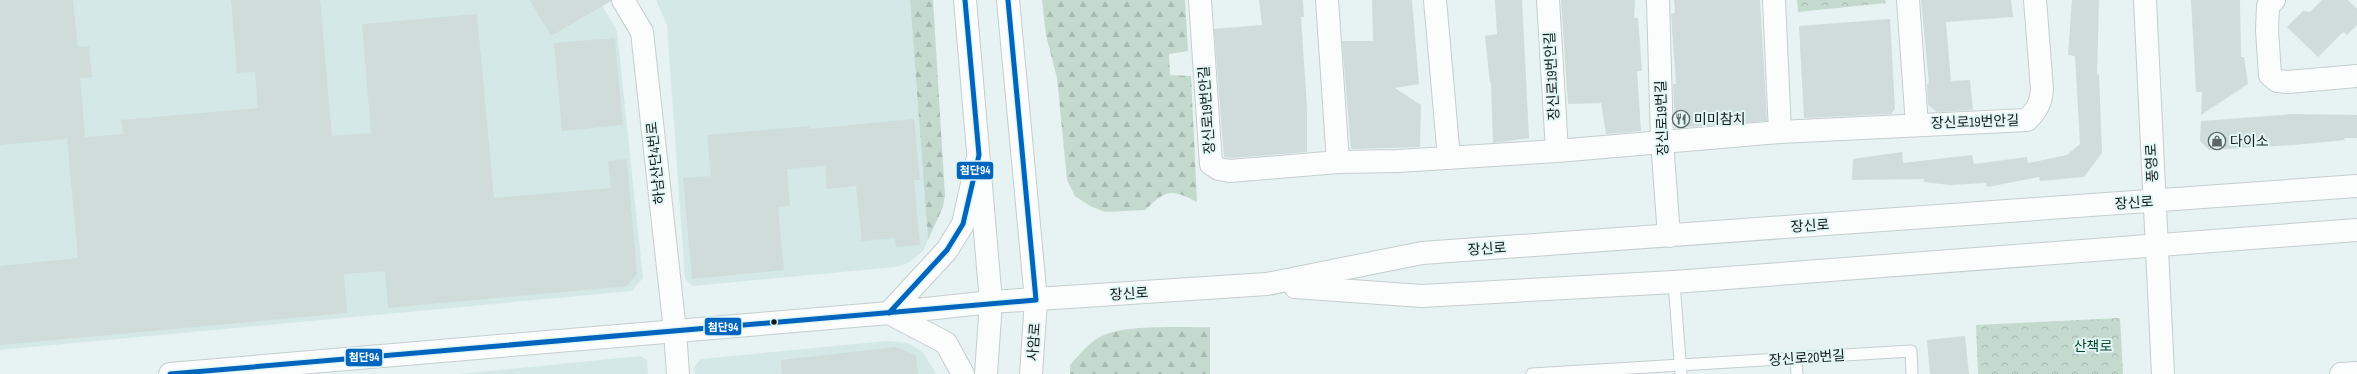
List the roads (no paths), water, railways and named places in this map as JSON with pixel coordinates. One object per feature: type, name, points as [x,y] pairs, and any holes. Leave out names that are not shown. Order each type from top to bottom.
[{"type":"main road","name":"하남산단4번로","points":[[623,0],[642,32],[676,331],[678,374]]},
{"type":"main road","points":[[965,0],[991,302],[986,374]]},
{"type":"main road","name":"사암로","points":[[1008,0],[1036,300],[1031,374]]},
{"type":"main road","name":"장신로19번안길","points":[[1200,0],[1211,164],[1219,169],[1230,171],[1338,162],[1449,158],[1557,151],[1780,132],[1917,124],[2027,120],[2036,112],[2041,101],[2042,89],[2035,0]]},
{"type":"main road","points":[[1327,0],[1338,162]]},
{"type":"main road","points":[[1436,0],[1449,158]]},
{"type":"main road","name":"장신로19번안길","points":[[1548,0],[1557,151]]},
{"type":"main road","name":"장신로19번길","points":[[1658,0],[1662,141],[1669,236]]},
{"type":"main road","points":[[1774,0],[1780,132]]},
{"type":"main road","name":"장신로19번안길","points":[[1908,0],[1917,124]]},
{"type":"main road","name":"풍영로","points":[[2145,0],[2163,374]]},
{"type":"main road","points":[[2269,2],[2267,30],[2270,74],[2278,80],[2302,82],[2357,76]]},
{"type":"main road","points":[[963,374],[946,343],[889,313],[947,250],[963,224],[979,155]]},
{"type":"main road","name":"장신로","points":[[170,374],[889,313],[991,302],[1266,284],[1422,253],[2154,202],[2357,186]]},
{"type":"main road","name":"장신로","points":[[1266,284],[1422,296],[1674,282],[2357,230]]},
{"type":"main road","points":[[2340,374],[2357,373]]},
{"type":"lane","points":[[1674,282],[1680,370]]},
{"type":"lane","name":"장신로20번길","points":[[1532,374],[1680,370],[1910,350],[1912,374]]},
{"type":"lane","points":[[1796,359],[1797,374]]},
{"type":"place","name":"미미참치","points":[[1681,119]]},
{"type":"place","name":"다이소","points":[[2217,141]]},
{"type":"park label","name":"산책로","points":[[2093,346]]}]
